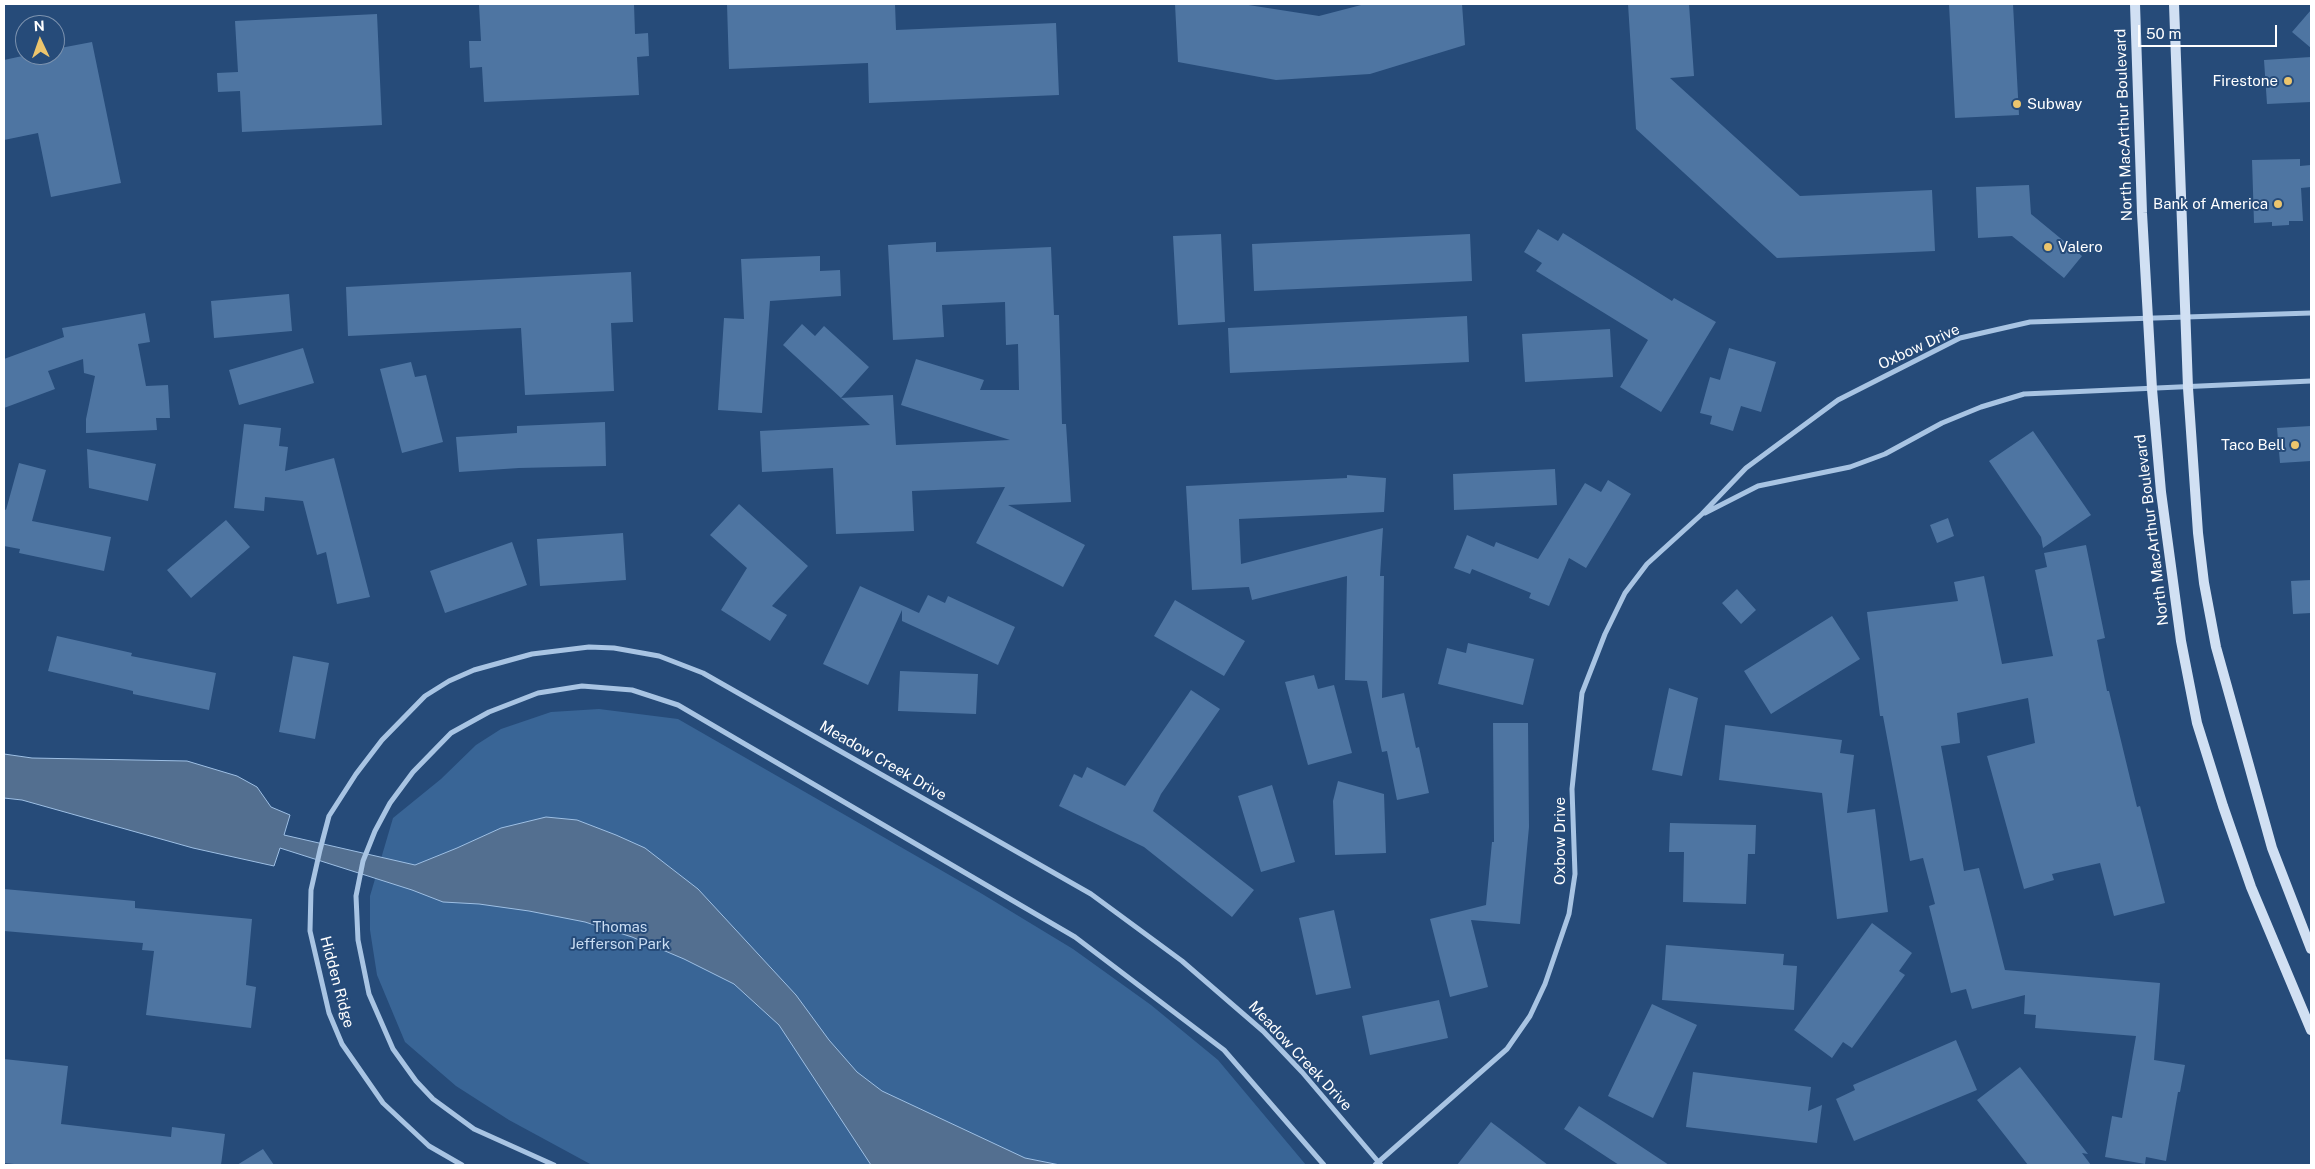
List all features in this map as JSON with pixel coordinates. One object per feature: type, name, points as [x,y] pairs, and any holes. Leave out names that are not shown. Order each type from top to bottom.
[{"type":"main road","name":"North MacArthur Boulevard","points":[[2135,4],[2152,389],[2180,641],[2197,723],[2222,806],[2251,887],[2311,1030]]},
{"type":"main road","points":[[2174,4],[2188,388],[2198,533],[2216,647],[2272,848],[2311,949]]},
{"type":"street","name":"Oxbow Drive","points":[[1378,1164],[1507,1049],[1530,1016],[1546,984],[1570,906],[1575,874],[1572,788],[1582,693],[1605,634],[1625,593],[1647,564],[1702,514],[1746,468],[1838,400],[1960,338],[2030,322],[2311,313]]},
{"type":"street","name":"Oxbow Drive","points":[[1702,514],[1758,486],[1858,464],[1885,454],[1942,423],[1981,406],[2024,394],[2311,381]]},
{"type":"street","name":"Meadow Creek Drive","points":[[329,816],[356,774],[382,740],[425,696],[465,674],[532,654],[570,648],[614,648],[658,656],[677,662],[703,673],[752,699],[1091,894],[1182,961],[1264,1031],[1302,1072],[1378,1164]]},
{"type":"street","name":"Hidden Ridge","points":[[554,1165],[474,1128],[434,1099],[416,1081],[393,1049],[369,994],[358,940],[356,896],[363,861],[375,831],[390,803],[413,772],[450,733],[489,712],[538,693],[582,686],[632,690],[678,705],[1075,937],[1224,1050],[1324,1165]]},
{"type":"street","name":"Hidden Ridge","points":[[329,816],[311,890],[310,931],[329,1013],[342,1044],[383,1103],[429,1146],[462,1165]]},
{"type":"green space","name":"Thomas Jefferson Park","points":[[599,709],[678,719],[979,892],[1073,949],[1151,1005],[1218,1060],[1306,1165],[592,1165],[509,1120],[456,1086],[405,1042],[377,975],[370,930],[370,896],[393,818],[441,779],[476,745],[501,729],[551,712]]},
{"type":"shaded area","points":[[4,754],[32,758],[187,761],[237,776],[257,787],[271,807],[290,815],[284,835],[415,865],[501,828],[546,817],[577,820],[616,835],[645,848],[698,889],[796,995],[829,1040],[857,1072],[882,1091],[1025,1158],[1060,1165],[871,1165],[779,1025],[734,984],[684,959],[632,937],[585,922],[529,911],[479,904],[443,902],[412,890],[280,848],[274,866],[193,848],[22,800],[4,798]]},
{"type":"building","points":[[634,4],[635,34],[648,33],[649,56],[637,57],[639,95],[484,102],[482,67],[470,68],[469,41],[481,41],[479,5]]},
{"type":"building","points":[[727,4],[895,4],[896,30],[1056,23],[1059,95],[869,103],[868,63],[729,69]]},
{"type":"building","points":[[1175,4],[1242,4],[1319,16],[1365,4],[1462,4],[1465,45],[1370,74],[1276,80],[1178,62]]},
{"type":"building","points":[[1628,4],[1689,4],[1694,76],[1670,78],[1800,196],[1932,190],[1935,251],[1777,258],[1636,129]]},
{"type":"building","points":[[1949,4],[2013,4],[2019,115],[1955,118]]},
{"type":"building","points":[[2311,10],[2311,48],[2292,32]]},
{"type":"building","points":[[377,14],[382,125],[242,132],[240,91],[218,92],[217,73],[238,72],[235,21]]},
{"type":"building","points":[[92,42],[121,183],[51,197],[38,133],[4,140],[4,60],[15,58],[15,65],[65,65],[65,47]]},
{"type":"building","name":"Firestone","points":[[2311,57],[2311,102],[2267,104],[2264,60]]},
{"type":"building","name":"Bank of America","points":[[2300,159],[2300,166],[2311,165],[2311,187],[2301,188],[2303,221],[2289,221],[2289,225],[2272,226],[2272,222],[2254,223],[2252,160]]},
{"type":"building","points":[[2029,185],[2031,214],[2082,256],[2064,278],[2012,236],[1978,238],[1976,187]]},
{"type":"building","points":[[1538,229],[1558,241],[1563,233],[1672,301],[1674,298],[1716,322],[1661,412],[1620,387],[1648,340],[1536,271],[1542,263],[1524,252]]},
{"type":"building","points":[[1221,234],[1225,322],[1178,325],[1173,236]]},
{"type":"building","points":[[1470,234],[1472,281],[1254,291],[1252,244]]},
{"type":"building","points":[[936,242],[936,252],[1051,247],[1054,315],[1059,315],[1062,424],[1066,424],[1071,502],[1008,505],[1085,545],[1063,587],[976,543],[1005,487],[912,491],[914,531],[836,534],[833,468],[762,472],[760,431],[870,425],[841,398],[893,395],[896,445],[1010,440],[901,405],[916,359],[984,380],[980,390],[1019,390],[1018,344],[1006,345],[1005,302],[942,305],[944,337],[893,340],[888,245]]},
{"type":"building","points":[[820,256],[820,271],[840,270],[841,296],[770,301],[762,413],[718,410],[724,318],[744,319],[741,259]]},
{"type":"building","points":[[631,272],[633,322],[611,323],[614,391],[525,395],[521,328],[348,336],[346,287]]},
{"type":"building","points":[[289,294],[292,331],[214,338],[211,301]]},
{"type":"building","points":[[145,313],[150,342],[138,344],[146,386],[168,385],[170,418],[156,418],[157,430],[86,433],[86,419],[95,376],[84,373],[83,359],[48,371],[55,389],[4,408],[4,359],[64,337],[62,328]]},
{"type":"building","points":[[1467,316],[1469,362],[1230,373],[1228,328]]},
{"type":"building","points":[[802,324],[815,336],[824,326],[869,367],[841,398],[783,345]]},
{"type":"building","points":[[1610,329],[1613,377],[1525,382],[1522,334]]},
{"type":"building","points":[[303,348],[314,383],[239,405],[229,370]]},
{"type":"building","points":[[1729,348],[1776,362],[1761,412],[1741,406],[1733,431],[1710,424],[1712,416],[1700,413],[1710,377],[1720,380]]},
{"type":"building","points":[[411,362],[415,377],[426,375],[443,442],[402,453],[380,369]]},
{"type":"building","points":[[605,422],[606,466],[519,468],[459,472],[456,437],[517,433],[517,426]]},
{"type":"building","points":[[244,424],[281,428],[279,446],[288,447],[285,471],[334,458],[370,597],[337,604],[326,552],[317,555],[303,501],[265,497],[264,511],[234,508]]},
{"type":"building","name":"Taco Bell","points":[[2311,426],[2311,461],[2280,463],[2277,428]]},
{"type":"building","points":[[2033,431],[2091,515],[2043,548],[2041,537],[1989,461]]},
{"type":"building","points":[[87,449],[156,464],[148,501],[89,488]]},
{"type":"building","points":[[19,463],[46,470],[32,521],[111,537],[104,571],[19,553],[20,549],[4,546],[4,509],[6,510]]},
{"type":"building","points":[[1555,469],[1557,505],[1454,510],[1453,474]]},
{"type":"building","points":[[1347,475],[1386,478],[1384,512],[1239,519],[1241,564],[1383,528],[1380,576],[1384,576],[1382,698],[1404,693],[1416,748],[1419,747],[1429,793],[1397,800],[1387,751],[1382,752],[1367,681],[1345,680],[1347,576],[1252,600],[1249,587],[1192,590],[1186,486],[1347,478]]},
{"type":"building","points":[[1608,480],[1631,494],[1586,568],[1569,558],[1549,606],[1529,598],[1531,593],[1472,569],[1470,574],[1454,568],[1467,535],[1494,547],[1496,542],[1538,559],[1585,483],[1601,492]]},
{"type":"building","points":[[739,504],[808,566],[772,606],[787,615],[770,641],[721,610],[747,568],[710,535]]},
{"type":"building","points":[[1948,518],[1954,536],[1937,543],[1930,525]]},
{"type":"building","points":[[226,520],[250,547],[191,598],[167,570]]},
{"type":"building","points":[[623,533],[626,580],[540,586],[537,539]]},
{"type":"building","points":[[512,542],[527,585],[445,613],[430,571]]},
{"type":"building","points":[[2086,545],[2105,638],[2097,640],[2107,691],[2109,691],[2137,807],[2140,806],[2165,903],[2114,916],[2100,863],[2052,874],[2054,880],[2024,889],[1987,756],[2035,743],[2028,698],[1957,713],[1960,743],[1941,746],[1964,871],[1979,868],[2005,970],[2160,983],[2154,1060],[2185,1065],[2180,1092],[2178,1092],[2166,1161],[2146,1157],[2145,1164],[2105,1157],[2112,1116],[2122,1118],[2136,1036],[2035,1028],[2036,1015],[2024,1014],[2025,995],[1972,1009],[1966,989],[1951,993],[1929,906],[1935,904],[1923,858],[1910,861],[1883,716],[1880,716],[1867,612],[1958,601],[1954,582],[1984,576],[2002,664],[2053,656],[2035,570],[2047,567],[2044,553]]},
{"type":"building","points":[[2311,580],[2311,613],[2293,614],[2291,581]]},
{"type":"building","points":[[860,586],[919,613],[928,595],[945,603],[948,596],[1015,627],[998,665],[902,621],[902,610],[868,685],[823,664]]},
{"type":"building","points":[[1737,589],[1756,610],[1741,624],[1722,603]]},
{"type":"building","points":[[1175,600],[1245,641],[1224,676],[1154,636]]},
{"type":"building","points":[[1832,616],[1860,659],[1771,714],[1744,671]]},
{"type":"building","points":[[57,636],[132,653],[131,656],[216,673],[209,710],[133,694],[133,691],[48,671]]},
{"type":"building","points":[[1468,643],[1534,659],[1523,705],[1438,684],[1447,648],[1466,653]]},
{"type":"building","points":[[293,656],[329,663],[315,739],[279,732]]},
{"type":"building","points":[[900,671],[978,674],[976,714],[898,711]]},
{"type":"building","points":[[1314,675],[1318,689],[1334,685],[1352,753],[1308,765],[1285,682]]},
{"type":"building","points":[[1669,688],[1698,698],[1682,776],[1652,770]]},
{"type":"building","points":[[1191,690],[1220,709],[1161,794],[1153,811],[1254,890],[1232,917],[1144,847],[1059,806],[1074,774],[1082,778],[1087,767],[1125,786]]},
{"type":"building","points":[[1493,723],[1528,723],[1529,827],[1520,924],[1471,920],[1488,987],[1450,997],[1430,919],[1486,905],[1492,842],[1494,842]]},
{"type":"building","points":[[1725,725],[1842,740],[1840,753],[1854,755],[1847,813],[1875,809],[1888,912],[1837,919],[1822,793],[1719,780]]},
{"type":"building","points":[[1338,781],[1384,794],[1386,853],[1335,855],[1333,801]]},
{"type":"building","points":[[1272,785],[1295,862],[1261,872],[1238,796]]},
{"type":"building","points":[[1670,823],[1756,825],[1755,854],[1748,854],[1746,904],[1683,902],[1684,852],[1669,852]]},
{"type":"building","points":[[4,889],[135,901],[135,908],[252,919],[246,985],[256,987],[251,1028],[146,1015],[154,951],[142,950],[143,943],[4,931]]},
{"type":"building","points":[[1334,910],[1351,988],[1316,995],[1299,918]]},
{"type":"building","points":[[1872,923],[1912,953],[1899,971],[1905,975],[1852,1048],[1843,1042],[1832,1058],[1794,1030]]},
{"type":"building","points":[[1666,945],[1784,954],[1783,965],[1797,966],[1794,1010],[1662,1000]]},
{"type":"building","points":[[1439,1000],[1448,1038],[1370,1055],[1362,1016]]},
{"type":"building","points":[[1652,1004],[1697,1025],[1653,1118],[1608,1096]]},
{"type":"building","points":[[1956,1040],[1977,1090],[1854,1141],[1836,1099],[1855,1090],[1853,1085]]},
{"type":"building","points":[[4,1059],[68,1066],[61,1124],[171,1137],[172,1127],[225,1134],[221,1165],[24,1165],[4,1163]]},
{"type":"building","points":[[2020,1067],[2088,1154],[2082,1153],[2091,1165],[2028,1165],[1977,1100]]},
{"type":"building","points":[[1693,1072],[1811,1087],[1808,1111],[1822,1105],[1817,1143],[1686,1127]]},
{"type":"building","points":[[1579,1106],[1669,1165],[1619,1165],[1564,1129]]},
{"type":"building","points":[[1491,1122],[1548,1165],[1457,1165]]},
{"type":"building","points":[[263,1149],[274,1165],[237,1165]]},
{"type":"place","name":"Firestone","points":[[2288,81]]},
{"type":"place","name":"Subway","points":[[2017,104]]},
{"type":"place","name":"Bank of America","points":[[2278,204]]},
{"type":"place","name":"Valero","points":[[2048,247]]},
{"type":"place","name":"Taco Bell","points":[[2295,445]]}]
